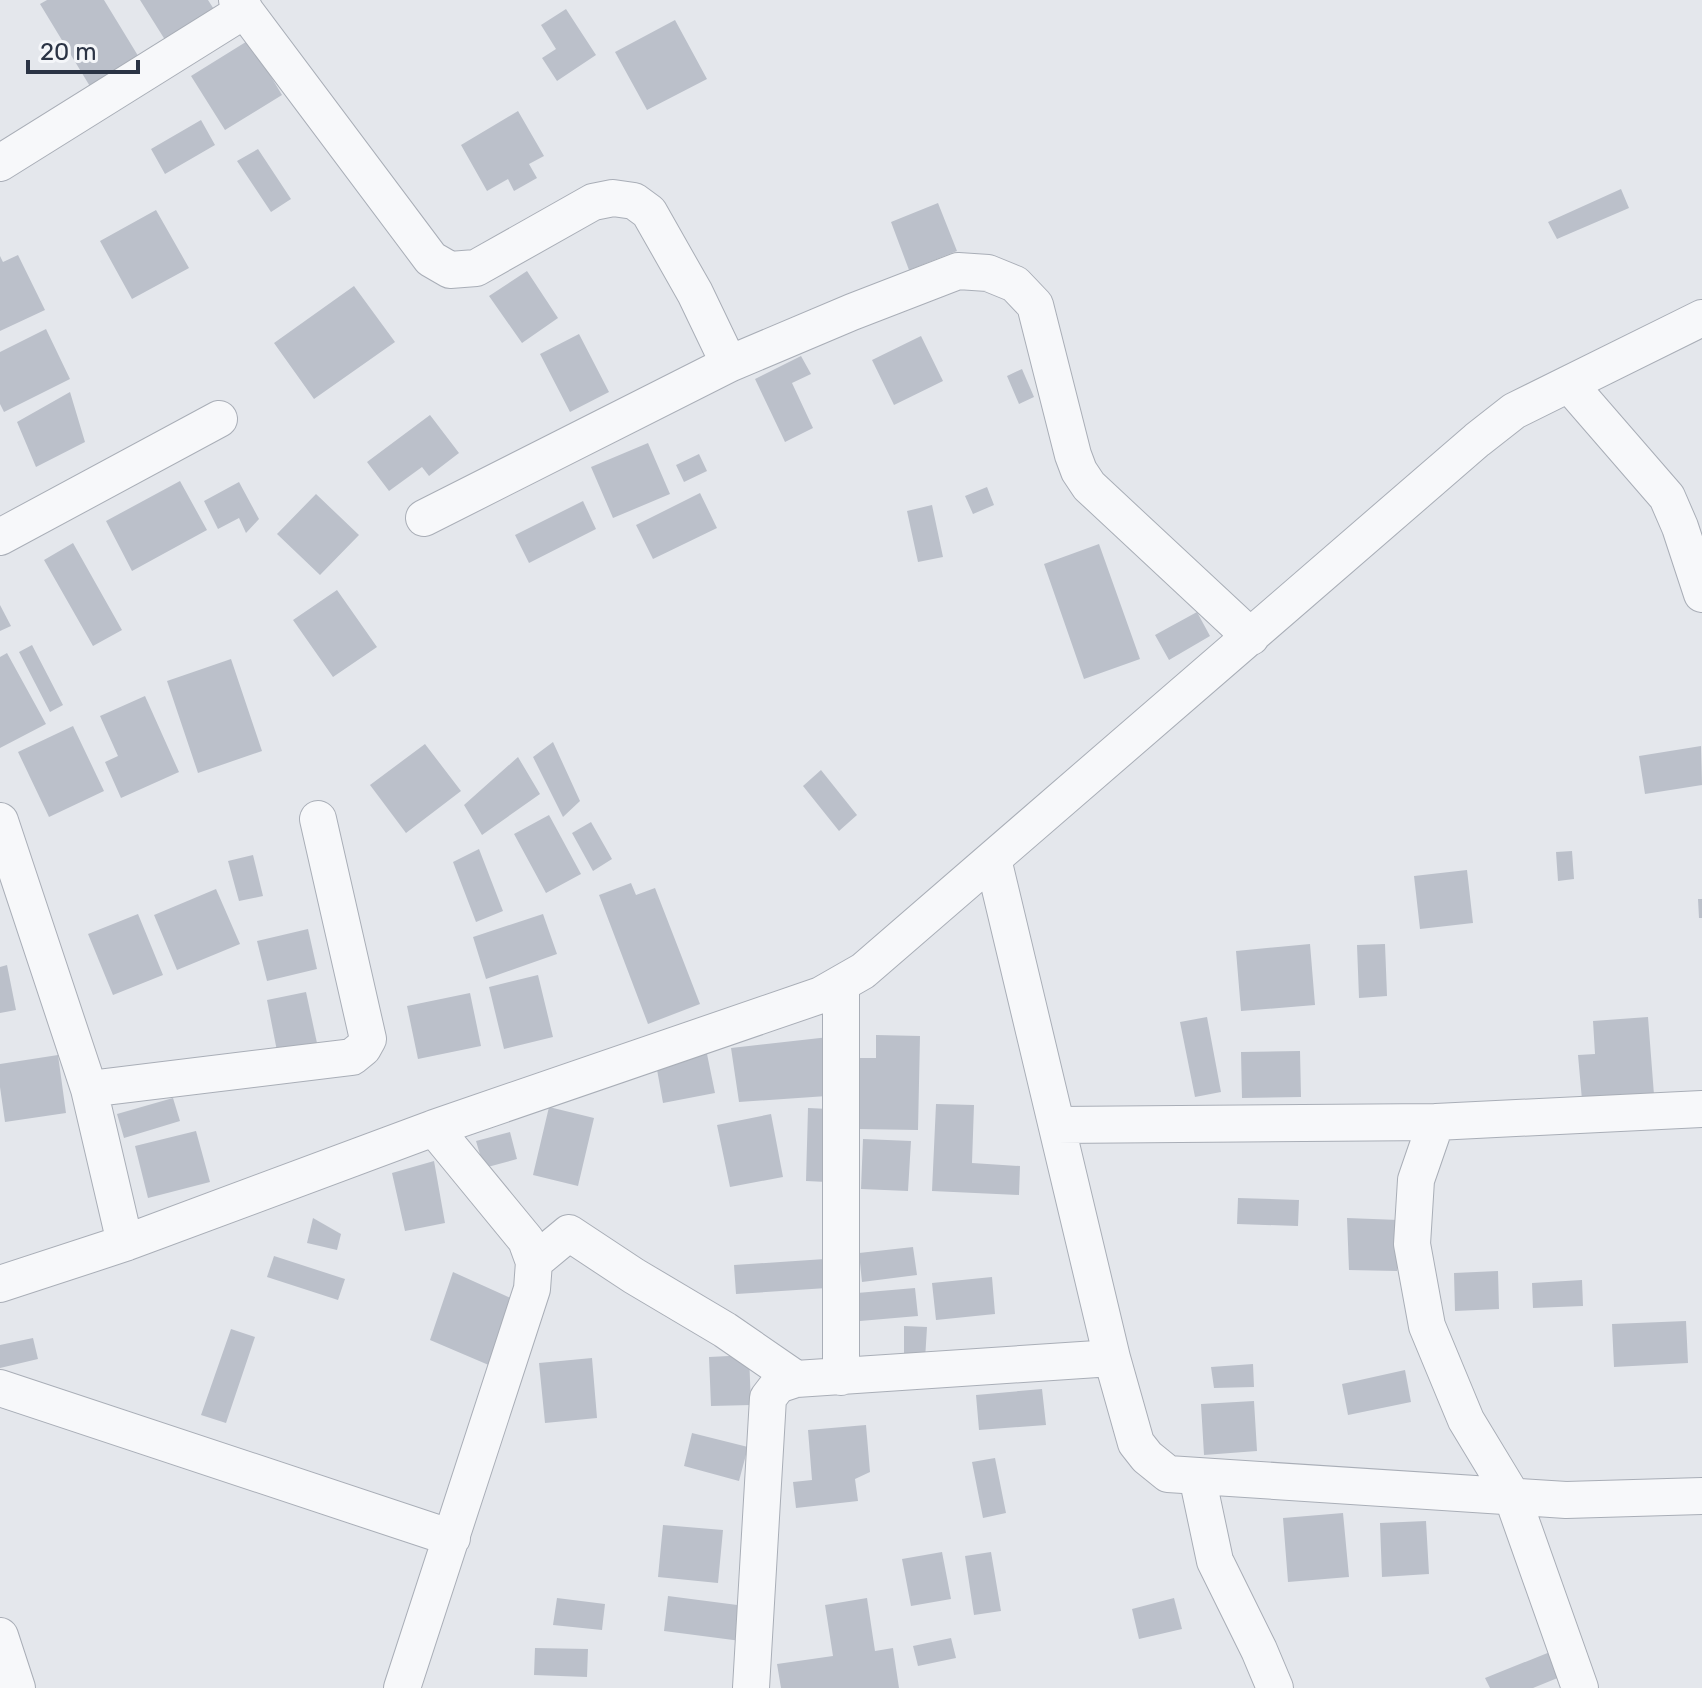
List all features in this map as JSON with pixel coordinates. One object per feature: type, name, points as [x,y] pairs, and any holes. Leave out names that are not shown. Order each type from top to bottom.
[{"type":"street","points":[[0,163],[241,5],[431,259],[450,270],[476,268],[593,202],[613,198],[634,201],[649,212],[695,293],[729,364]]},
{"type":"street","points":[[424,518],[729,364],[958,271],[988,273],[1015,284],[1035,305],[1073,455],[1089,486],[1251,637]]},
{"type":"street","points":[[0,1284],[125,1243],[434,1128],[821,995],[841,984],[863,971],[1514,411],[1702,318]]},
{"type":"street","points":[[1569,384],[1667,497],[1702,594]]},
{"type":"street","points":[[0,537],[219,419]]},
{"type":"street","points":[[89,1089],[352,1057],[363,1048],[368,1039],[318,819]]},
{"type":"street","points":[[0,821],[89,1089],[125,1243]]},
{"type":"street","points":[[993,859],[1112,1358],[1136,1443],[1147,1457],[1168,1474],[1566,1500],[1702,1496]]},
{"type":"street","points":[[841,984],[841,1377]]},
{"type":"street","points":[[1057,1125],[1436,1122],[1702,1109]]},
{"type":"street","points":[[1436,1122],[1416,1180],[1412,1244],[1427,1326],[1466,1420],[1512,1496],[1580,1688]]},
{"type":"street","points":[[402,1688],[532,1289],[534,1262],[526,1240],[434,1128]]},
{"type":"street","points":[[534,1262],[569,1233],[725,1330],[796,1379]]},
{"type":"street","points":[[751,1688],[768,1398],[778,1385],[796,1379],[1112,1358]]},
{"type":"street","points":[[0,1388],[452,1538]]},
{"type":"street","points":[[1197,1476],[1215,1561],[1275,1688]]},
{"type":"street","points":[[0,1636],[17,1688]]},
{"type":"building","points":[[47,0],[104,0],[140,59],[91,88],[40,4]]},
{"type":"building","points":[[140,0],[208,0],[217,14],[167,43]]},
{"type":"building","points":[[566,9],[596,55],[557,81],[542,58],[556,49],[541,25]]},
{"type":"building","points":[[675,20],[707,79],[647,110],[615,52]]},
{"type":"building","points":[[249,40],[282,95],[225,130],[191,76]]},
{"type":"building","points":[[518,111],[544,156],[529,164],[537,178],[514,191],[508,179],[487,191],[461,145]]},
{"type":"building","points":[[201,120],[215,145],[165,174],[151,149]]},
{"type":"building","points":[[258,149],[291,199],[271,212],[237,161]]},
{"type":"building","points":[[1621,189],[1629,208],[1557,239],[1548,222]]},
{"type":"building","points":[[938,203],[957,251],[909,270],[891,222]]},
{"type":"building","points":[[156,210],[189,268],[132,299],[100,241]]},
{"type":"building","points":[[18,255],[45,310],[0,331],[0,256],[3,262]]},
{"type":"building","points":[[527,271],[558,318],[522,343],[489,296]]},
{"type":"building","points":[[354,286],[395,342],[314,399],[274,343]]},
{"type":"building","points":[[46,329],[70,379],[4,412],[0,404],[0,352]]},
{"type":"building","points":[[579,334],[609,392],[570,412],[540,354]]},
{"type":"building","points":[[921,336],[943,381],[894,405],[872,360]]},
{"type":"building","points":[[801,356],[811,374],[792,383],[813,428],[785,442],[755,379]]},
{"type":"building","points":[[1022,369],[1034,397],[1019,404],[1007,376]]},
{"type":"building","points":[[70,392],[85,442],[36,467],[17,422]]},
{"type":"building","points":[[430,415],[459,453],[429,476],[422,467],[389,491],[367,462]]},
{"type":"building","points":[[648,443],[670,494],[613,518],[591,467]]},
{"type":"building","points":[[699,454],[707,471],[684,482],[676,465]]},
{"type":"building","points":[[180,481],[207,530],[132,571],[106,521]]},
{"type":"building","points":[[239,482],[259,519],[246,533],[239,518],[218,529],[204,501]]},
{"type":"building","points":[[987,487],[994,505],[973,514],[965,496]]},
{"type":"building","points":[[700,493],[717,528],[653,559],[636,525]]},
{"type":"building","points":[[316,494],[359,535],[320,575],[277,534]]},
{"type":"building","points":[[583,501],[596,529],[529,563],[515,535]]},
{"type":"building","points":[[932,505],[943,557],[918,562],[907,511]]},
{"type":"building","points":[[73,543],[122,630],[93,646],[44,560]]},
{"type":"building","points":[[1099,544],[1140,659],[1084,679],[1044,564]]},
{"type":"building","points":[[337,590],[377,647],[333,677],[293,620]]},
{"type":"building","points":[[0,605],[11,626],[0,631]]},
{"type":"building","points":[[1197,612],[1210,636],[1169,660],[1155,635]]},
{"type":"building","points":[[32,645],[63,705],[50,712],[19,652]]},
{"type":"building","points":[[7,653],[46,724],[0,748],[0,657]]},
{"type":"building","points":[[231,659],[262,751],[198,773],[167,681]]},
{"type":"building","points":[[145,696],[179,772],[121,798],[105,762],[118,756],[100,716]]},
{"type":"building","points":[[73,726],[104,791],[49,817],[18,752]]},
{"type":"building","points":[[553,742],[580,801],[563,817],[533,757]]},
{"type":"building","points":[[425,744],[461,791],[406,833],[370,785]]},
{"type":"building","points":[[1701,746],[1702,785],[1645,794],[1639,756]]},
{"type":"building","points":[[518,757],[540,794],[482,835],[464,805]]},
{"type":"building","points":[[821,770],[857,815],[839,831],[803,786]]},
{"type":"building","points":[[549,815],[581,874],[546,893],[514,834]]},
{"type":"building","points":[[591,822],[612,859],[593,871],[572,833]]},
{"type":"building","points":[[479,849],[503,911],[476,922],[453,862]]},
{"type":"building","points":[[1572,851],[1574,879],[1558,881],[1556,852]]},
{"type":"building","points":[[253,855],[263,896],[239,901],[228,861]]},
{"type":"building","points":[[1467,870],[1473,923],[1420,929],[1414,876]]},
{"type":"building","points":[[631,883],[636,895],[655,888],[700,1004],[648,1024],[599,895]]},
{"type":"building","points":[[216,889],[240,944],[177,970],[154,915]]},
{"type":"building","points":[[1698,899],[1702,899],[1702,918],[1699,918]]},
{"type":"building","points":[[138,914],[163,975],[113,995],[88,934]]},
{"type":"building","points":[[543,914],[557,954],[486,979],[473,937]]},
{"type":"building","points":[[308,929],[317,969],[267,981],[257,941]]},
{"type":"building","points":[[1310,944],[1315,1005],[1241,1011],[1236,951]]},
{"type":"building","points":[[1385,944],[1387,996],[1359,998],[1357,945]]},
{"type":"building","points":[[7,965],[16,1010],[0,1013],[0,967]]},
{"type":"building","points":[[538,975],[553,1037],[504,1049],[489,987]]},
{"type":"building","points":[[306,992],[317,1043],[277,1051],[267,1000]]},
{"type":"building","points":[[470,993],[481,1046],[418,1059],[407,1006]]},
{"type":"building","points":[[1207,1017],[1221,1092],[1195,1097],[1180,1022]]},
{"type":"building","points":[[1648,1017],[1654,1095],[1582,1100],[1578,1055],[1595,1054],[1593,1021]]},
{"type":"building","points":[[876,1035],[920,1036],[918,1130],[857,1129],[859,1058],[876,1058]]},
{"type":"building","points":[[829,1037],[827,1096],[739,1102],[731,1048]]},
{"type":"building","points":[[1300,1051],[1301,1097],[1242,1098],[1241,1052]]},
{"type":"building","points":[[707,1054],[715,1093],[663,1103],[656,1064]]},
{"type":"building","points":[[58,1055],[66,1113],[5,1122],[0,1064]]},
{"type":"building","points":[[173,1098],[180,1121],[124,1138],[117,1114]]},
{"type":"building","points":[[936,1104],[974,1105],[972,1163],[1020,1166],[1019,1195],[932,1191]]},
{"type":"building","points":[[549,1107],[594,1118],[578,1186],[533,1175]]},
{"type":"building","points":[[808,1108],[829,1109],[827,1182],[806,1181]]},
{"type":"building","points":[[771,1114],[783,1177],[730,1187],[717,1125]]},
{"type":"building","points":[[196,1131],[210,1182],[148,1198],[135,1146]]},
{"type":"building","points":[[510,1132],[517,1159],[484,1168],[476,1141]]},
{"type":"building","points":[[863,1139],[911,1141],[908,1191],[861,1189]]},
{"type":"building","points":[[434,1161],[445,1223],[405,1231],[392,1173]]},
{"type":"building","points":[[1238,1198],[1299,1200],[1298,1226],[1237,1224]]},
{"type":"building","points":[[313,1218],[341,1234],[337,1250],[307,1243]]},
{"type":"building","points":[[1347,1218],[1399,1220],[1397,1271],[1349,1270]]},
{"type":"building","points":[[913,1247],[917,1275],[862,1282],[859,1253]]},
{"type":"building","points":[[274,1256],[345,1279],[338,1300],[267,1277]]},
{"type":"building","points":[[825,1259],[827,1288],[736,1294],[734,1265]]},
{"type":"building","points":[[1498,1271],[1499,1309],[1455,1311],[1454,1273]]},
{"type":"building","points":[[453,1272],[513,1299],[491,1366],[430,1340]]},
{"type":"building","points":[[992,1277],[995,1314],[936,1320],[932,1283]]},
{"type":"building","points":[[1582,1280],[1583,1306],[1533,1308],[1532,1283]]},
{"type":"building","points":[[915,1288],[918,1316],[860,1321],[857,1293]]},
{"type":"building","points":[[1686,1321],[1688,1363],[1614,1367],[1612,1324]]},
{"type":"building","points":[[904,1326],[927,1327],[925,1360],[904,1357]]},
{"type":"building","points":[[231,1329],[255,1337],[226,1423],[201,1415]]},
{"type":"building","points":[[33,1338],[38,1359],[0,1368],[0,1345]]},
{"type":"building","points":[[749,1355],[751,1405],[711,1406],[709,1357]]},
{"type":"building","points":[[592,1358],[597,1418],[545,1423],[539,1363]]},
{"type":"building","points":[[1253,1364],[1254,1387],[1214,1388],[1211,1367]]},
{"type":"building","points":[[1405,1370],[1411,1402],[1348,1415],[1342,1384]]},
{"type":"building","points":[[1042,1389],[1046,1425],[979,1430],[976,1395]]},
{"type":"building","points":[[1254,1401],[1257,1451],[1204,1455],[1201,1404]]},
{"type":"building","points":[[866,1425],[870,1472],[855,1479],[858,1501],[796,1508],[793,1482],[812,1480],[808,1430]]},
{"type":"building","points":[[692,1433],[748,1447],[739,1481],[684,1466]]},
{"type":"building","points":[[995,1458],[1006,1513],[983,1518],[972,1462]]},
{"type":"building","points":[[1343,1513],[1349,1577],[1288,1582],[1283,1518]]},
{"type":"building","points":[[1426,1521],[1429,1574],[1382,1577],[1380,1523]]},
{"type":"building","points":[[663,1525],[723,1530],[718,1583],[658,1577]]},
{"type":"building","points":[[942,1552],[951,1599],[911,1606],[902,1559]]},
{"type":"building","points":[[991,1552],[1001,1611],[974,1615],[965,1556]]},
{"type":"building","points":[[668,1596],[745,1606],[741,1641],[664,1631]]},
{"type":"building","points":[[557,1598],[605,1604],[602,1630],[553,1625]]},
{"type":"building","points":[[867,1598],[875,1651],[893,1648],[899,1688],[781,1688],[777,1664],[833,1656],[825,1605]]},
{"type":"building","points":[[1174,1598],[1182,1629],[1139,1639],[1132,1609]]},
{"type":"building","points":[[951,1638],[956,1658],[918,1666],[913,1646]]},
{"type":"building","points":[[535,1648],[588,1649],[587,1677],[534,1675]]},
{"type":"building","points":[[1550,1652],[1560,1677],[1533,1688],[1490,1688],[1485,1678]]}]
